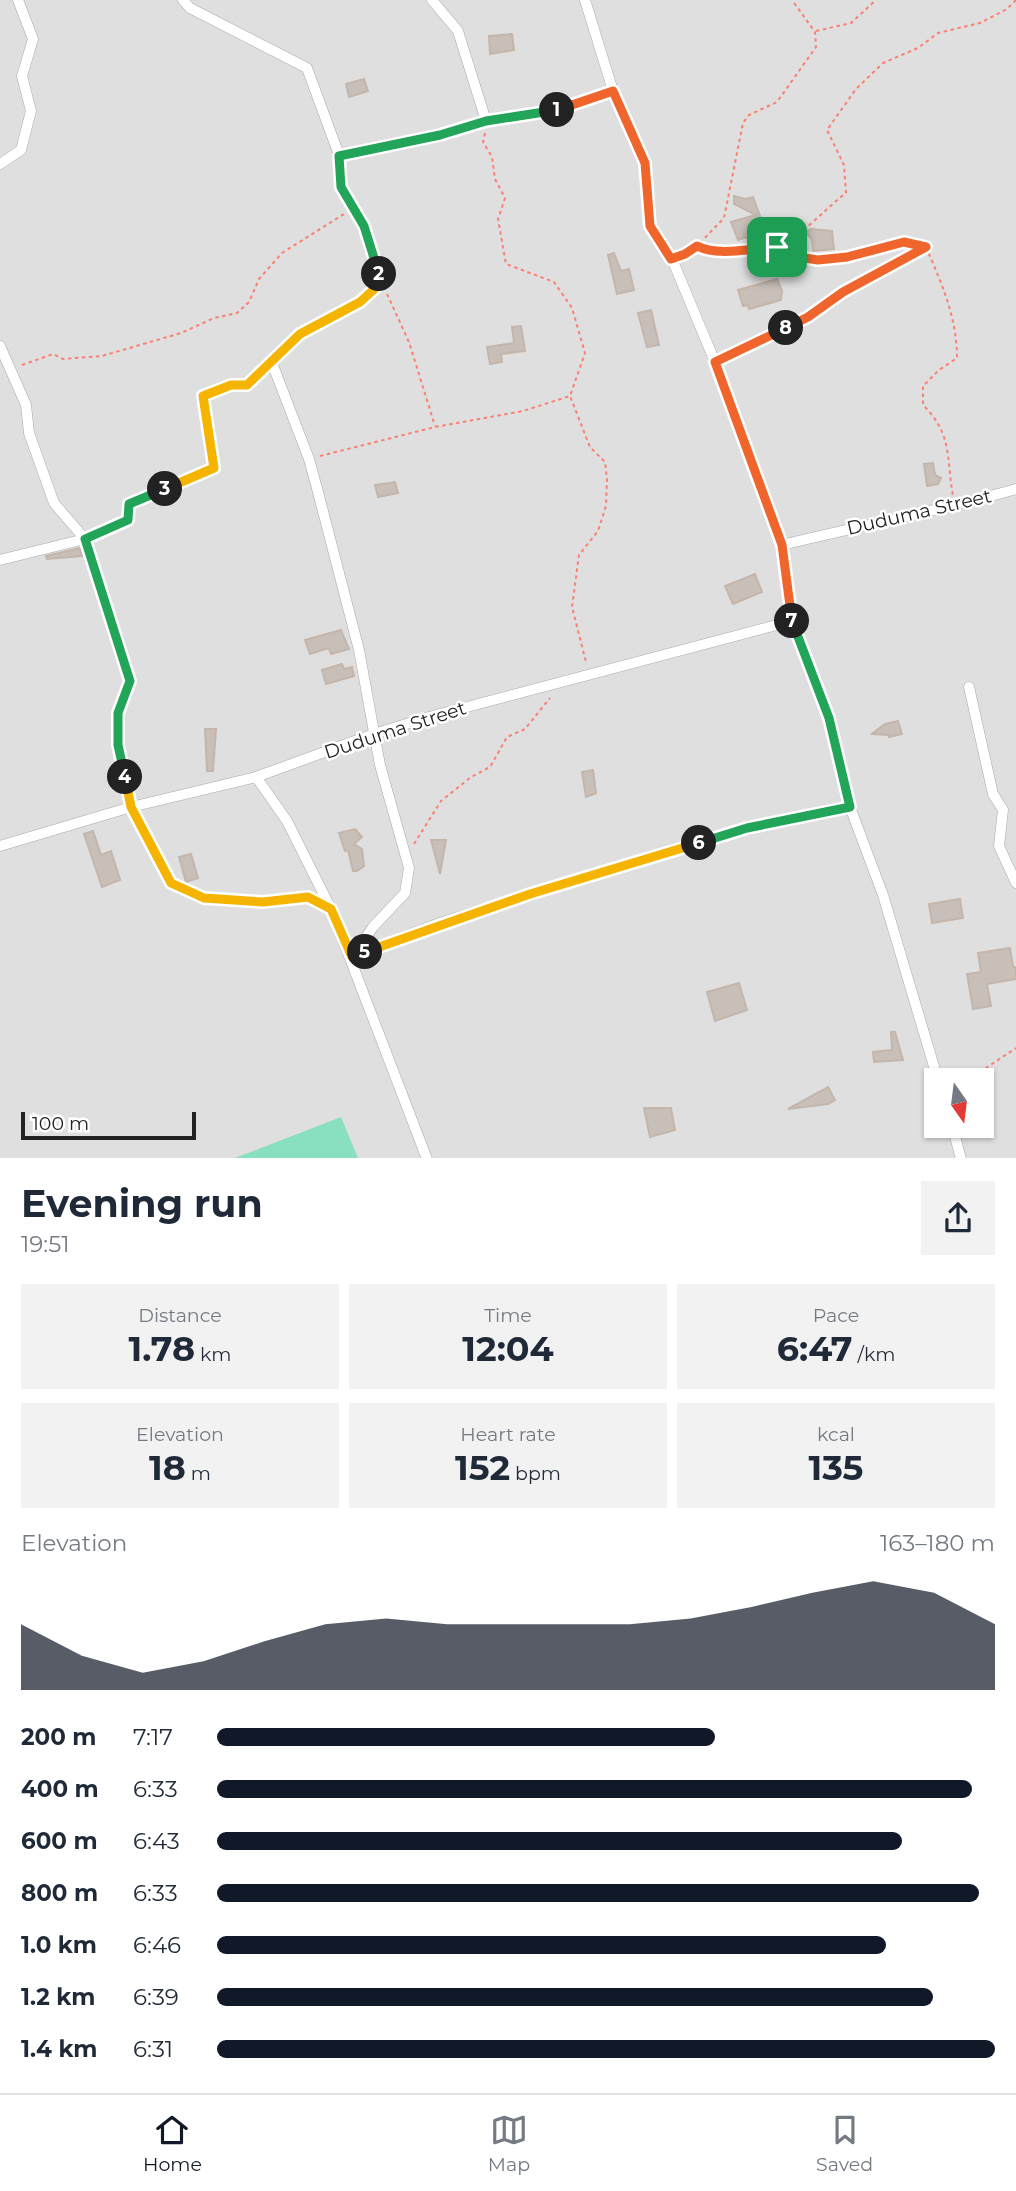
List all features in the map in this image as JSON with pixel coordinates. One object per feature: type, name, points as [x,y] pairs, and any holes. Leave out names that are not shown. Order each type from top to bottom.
[{"type":"street","points":[[0,164],[21,150],[30,111],[22,76],[33,39],[18,0]]},
{"type":"street","points":[[183,0],[190,8],[307,68],[339,156],[341,187],[364,226],[382,282],[360,302],[300,334],[272,363],[309,459],[359,650],[374,733],[409,868],[405,893],[373,927],[352,957]]},
{"type":"street","points":[[432,0],[458,31],[486,121]]},
{"type":"street","points":[[585,0],[613,91],[645,163],[650,226],[671,259],[715,362],[782,545],[792,621],[829,718],[850,807],[883,895],[934,1068]]},
{"type":"street","points":[[339,156],[440,135],[486,121],[547,113],[613,91]]},
{"type":"street","points":[[0,346],[26,405],[29,433],[54,502],[85,539],[130,681],[118,713],[118,745],[131,807]]},
{"type":"street","name":"Duduma Street","points":[[782,545],[914,512],[954,506],[1016,489]]},
{"type":"street","points":[[0,560],[85,539]]},
{"type":"street","name":"Duduma Street","points":[[0,846],[131,807],[256,777],[374,733],[792,621]]},
{"type":"street","points":[[969,687],[993,794],[1003,810],[999,846],[1016,883]]},
{"type":"street","points":[[256,777],[287,821],[331,909],[352,957],[427,1158]]},
{"type":"street","points":[[352,957],[440,923],[673,849],[747,828],[850,807]]},
{"type":"street","points":[[956,1138],[961,1158]]},
{"type":"path","points":[[671,259],[697,246],[724,218],[743,123],[749,115],[777,102],[816,47],[815,32],[792,0]]},
{"type":"path","points":[[815,32],[850,23],[876,0]]},
{"type":"path","points":[[697,246],[705,250],[731,251],[777,247],[805,229],[818,214],[846,193],[844,165],[827,130],[856,89],[883,63],[918,48],[938,33],[980,23],[1007,9],[1016,0]]},
{"type":"path","points":[[486,121],[483,142],[489,148],[495,179],[505,198],[498,219],[506,264],[554,282],[572,308],[585,353],[570,396],[590,447],[605,462],[607,479],[606,506],[598,531],[579,555],[572,607],[583,642],[581,649],[591,673]]},
{"type":"path","points":[[11,369],[53,354],[63,359],[102,356],[181,333],[214,318],[237,313],[250,302],[259,279],[282,253],[352,208]]},
{"type":"path","points":[[777,247],[792,256],[818,260],[847,257],[904,242],[926,247]]},
{"type":"path","points":[[715,362],[808,317],[843,292],[926,247]]},
{"type":"path","points":[[926,247],[948,299],[957,333],[957,358],[939,370],[923,386],[923,405],[946,434],[954,506]]},
{"type":"path","points":[[382,282],[409,342],[435,428]]},
{"type":"path","points":[[85,539],[128,520],[129,504],[214,468],[203,396],[231,385],[247,385],[272,363]]},
{"type":"path","points":[[309,459],[435,428],[523,411],[570,396]]},
{"type":"path","points":[[406,856],[441,802],[489,766],[507,737],[525,729],[552,695],[558,682]]},
{"type":"path","points":[[131,807],[171,883],[204,898],[263,902],[308,897],[331,909]]},
{"type":"path","points":[[986,1068],[1016,1048]]},
{"type":"shaded area","points":[[0,0],[1016,0],[1016,1158],[0,1158]]},
{"type":"green space","points":[[341,1117],[358,1158],[235,1158]]},
{"type":"building","points":[[512,34],[514,50],[490,54],[489,36]]},
{"type":"building","points":[[364,79],[368,91],[349,97],[346,84]]},
{"type":"building","points":[[734,196],[745,199],[753,197],[763,224],[754,228],[756,234],[738,240],[731,222],[756,215],[734,204]]},
{"type":"building","points":[[811,229],[832,231],[834,249],[813,251],[812,239],[805,232]]},
{"type":"building","points":[[614,253],[621,271],[629,269],[634,290],[617,294],[608,255]]},
{"type":"building","points":[[777,279],[782,291],[781,300],[749,309],[748,305],[743,306],[738,290]]},
{"type":"building","points":[[651,310],[659,345],[647,347],[638,313]]},
{"type":"building","points":[[521,326],[525,351],[501,354],[502,362],[490,364],[487,347],[514,343],[512,327]]},
{"type":"building","points":[[933,463],[935,475],[941,478],[938,484],[927,486],[924,464]]},
{"type":"building","points":[[395,482],[398,493],[378,497],[375,485]]},
{"type":"building","points":[[80,548],[82,556],[47,559],[46,556]]},
{"type":"building","points":[[755,574],[762,592],[733,604],[725,586]]},
{"type":"building","points":[[341,630],[349,649],[331,654],[329,648],[310,654],[305,640]]},
{"type":"building","points":[[342,664],[344,669],[352,667],[354,676],[326,684],[322,670]]},
{"type":"building","points":[[898,721],[902,734],[889,737],[872,734],[885,724]]},
{"type":"building","points":[[205,729],[216,729],[213,771],[207,771]]},
{"type":"building","points":[[593,770],[596,793],[586,797],[582,772]]},
{"type":"building","points":[[355,829],[362,837],[354,844],[362,849],[364,866],[353,871],[348,850],[345,851],[339,833]]},
{"type":"building","points":[[93,831],[101,855],[111,851],[120,880],[102,887],[84,834]]},
{"type":"building","points":[[431,840],[446,840],[440,874]]},
{"type":"building","points":[[191,854],[198,878],[186,882],[179,857]]},
{"type":"building","points":[[960,899],[963,918],[932,923],[929,904]]},
{"type":"building","points":[[1010,948],[1013,967],[1016,967],[1016,979],[987,984],[991,1006],[973,1009],[967,974],[981,972],[978,953]]},
{"type":"building","points":[[739,983],[747,1010],[715,1021],[707,992]]},
{"type":"building","points":[[891,1032],[895,1032],[903,1060],[874,1062],[873,1052],[892,1050]]},
{"type":"building","points":[[828,1087],[835,1100],[828,1104],[788,1109]]},
{"type":"building","points":[[644,1108],[671,1108],[675,1130],[650,1137]]},
{"type":"route","points":[[613,91],[645,163],[650,226],[671,259],[697,246],[705,250],[731,251],[777,247],[792,256],[818,260],[847,257],[904,242],[926,247],[843,292],[808,317],[715,362],[782,545],[792,621],[829,718],[850,807],[747,828],[673,849],[440,923],[352,957],[331,909],[308,897],[263,902],[204,898],[171,883],[131,807],[118,745],[118,713],[130,681],[85,539],[128,520],[129,504],[214,468],[203,396],[231,385],[247,385],[300,334],[360,302],[382,282],[364,226],[341,187],[339,156],[440,135],[486,121],[547,113],[613,91]]}]
